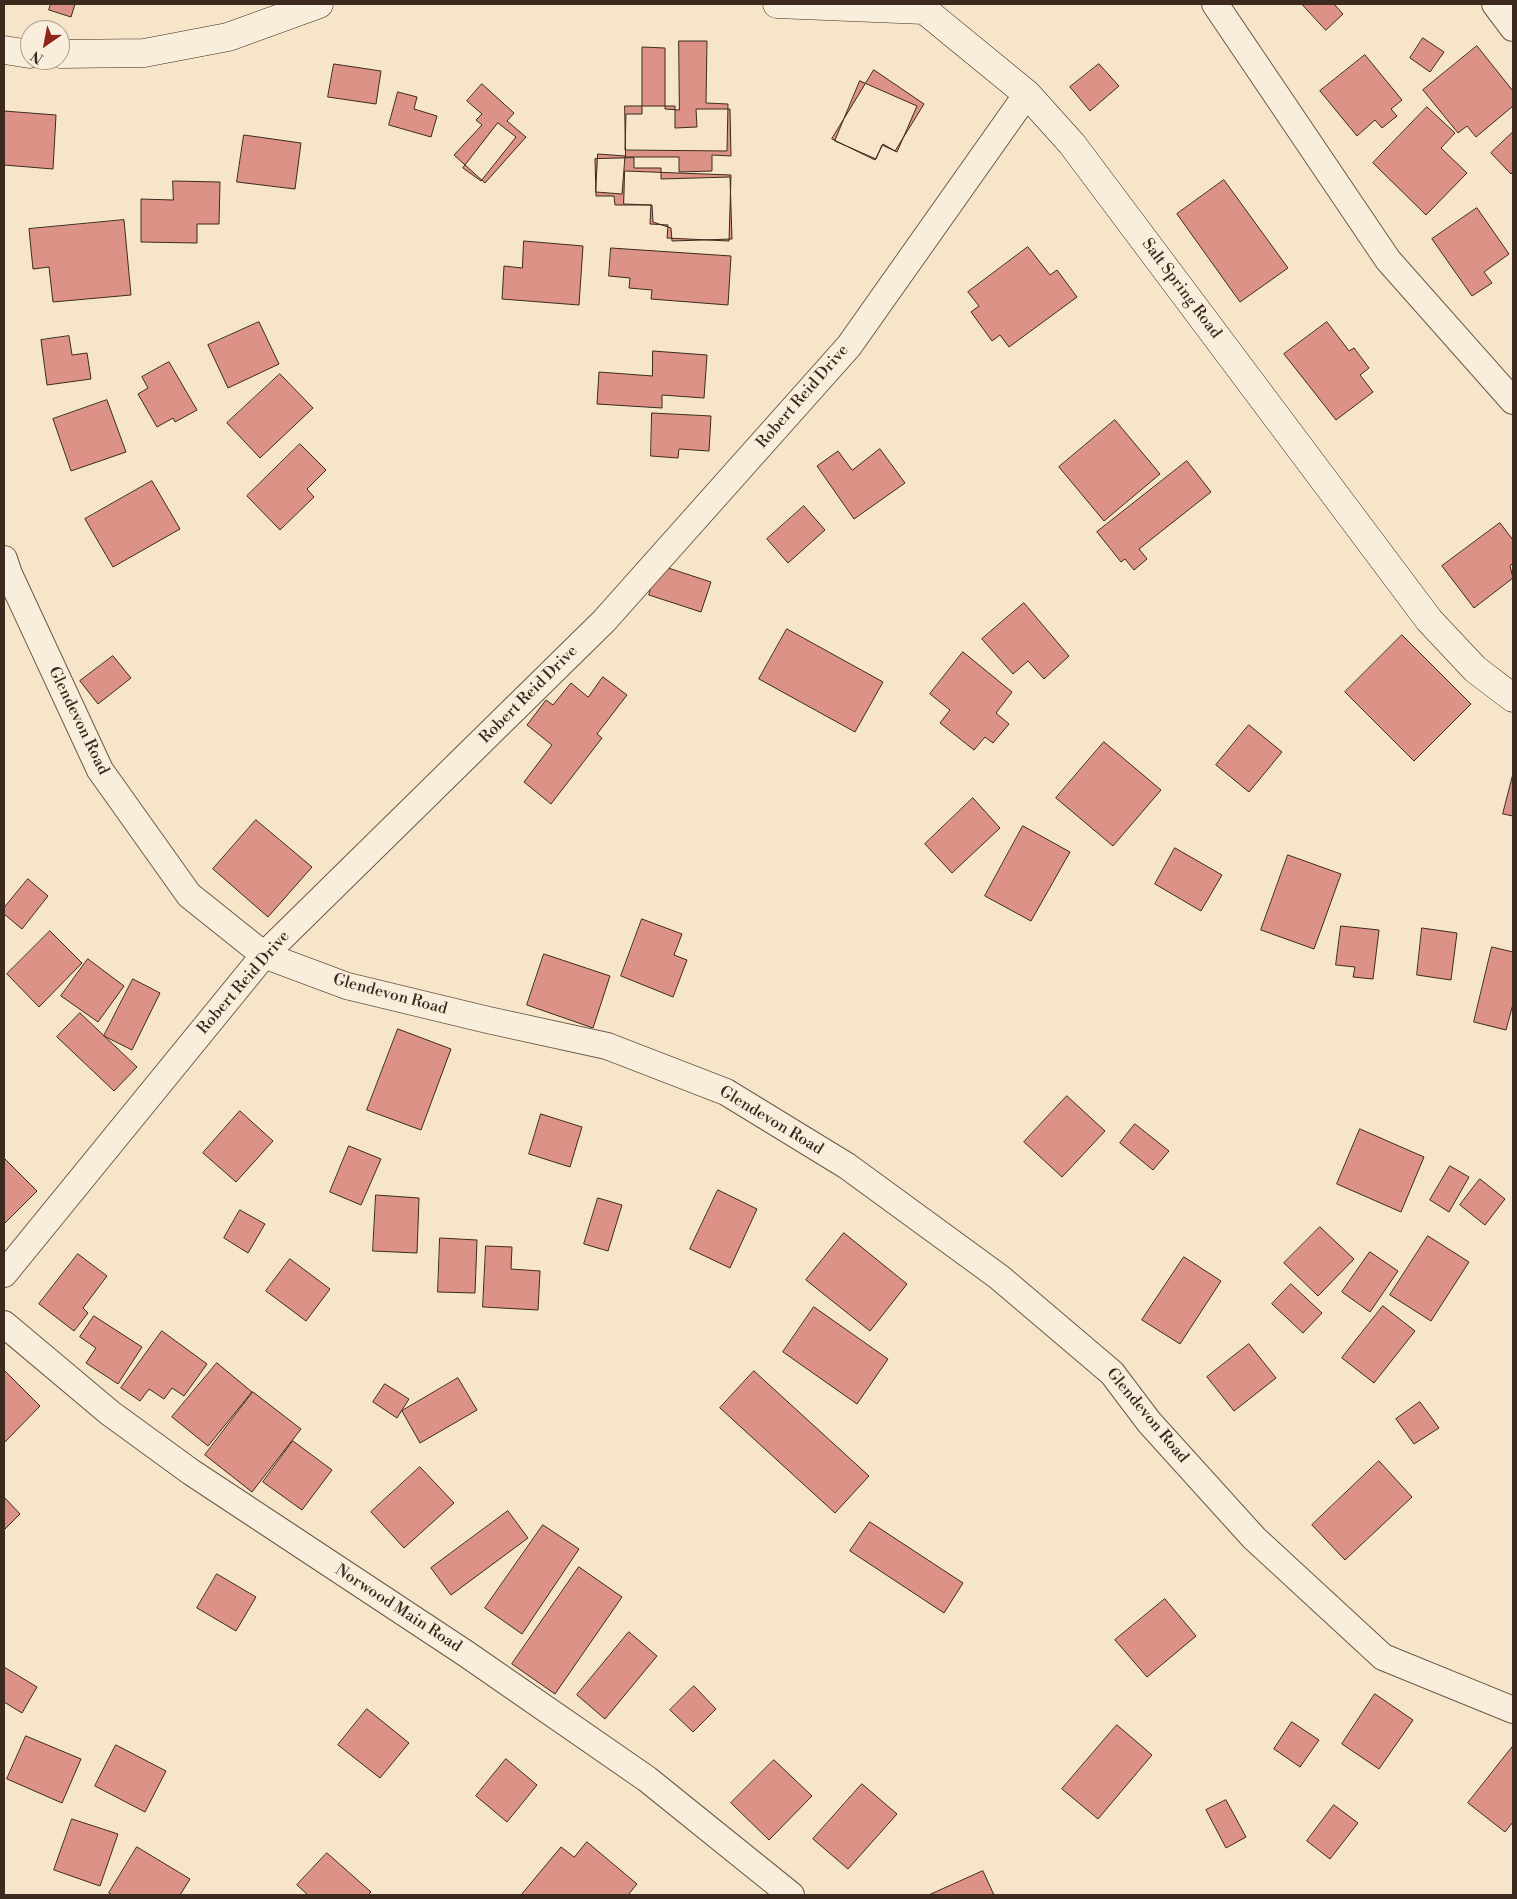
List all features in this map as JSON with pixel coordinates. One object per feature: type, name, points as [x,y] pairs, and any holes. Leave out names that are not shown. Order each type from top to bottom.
[{"type":"street","points":[[70,54],[144,53],[228,37],[319,4]]},
{"type":"street","name":"Salt Spring Road","points":[[777,4],[920,7],[1026,94],[1072,144],[1428,620],[1475,669],[1513,698]]},
{"type":"street","points":[[1215,4],[1388,260],[1513,402]]},
{"type":"street","points":[[1494,4],[1513,28]]},
{"type":"street","points":[[4,50],[20,52]]},
{"type":"street","name":"Robert Reid Drive","points":[[4,1274],[264,955],[604,621],[849,346],[1026,94]]},
{"type":"street","name":"Glendevon Road","points":[[4,559],[9,574],[100,770],[189,895],[264,955],[347,986],[608,1046],[726,1092],[847,1166],[999,1277],[1112,1373],[1149,1422],[1254,1538],[1383,1657],[1513,1710]]},
{"type":"street","name":"Norwood Main Road","points":[[4,1324],[110,1412],[191,1472],[465,1653],[648,1779],[792,1895]]},
{"type":"building","points":[[51,4],[75,4],[71,17],[49,10]]},
{"type":"building","points":[[1302,4],[1334,4],[1343,14],[1326,30]]},
{"type":"building","points":[[1423,38],[1444,52],[1430,72],[1410,58]]},
{"type":"building","points":[[679,41],[707,41],[706,103],[728,104],[727,151],[625,150],[626,114],[642,114],[642,47],[665,48],[665,109],[679,110]]},
{"type":"building","points":[[1477,46],[1513,91],[1513,106],[1476,137],[1467,126],[1458,133],[1423,90]]},
{"type":"building","points":[[1365,55],[1402,100],[1391,109],[1397,116],[1382,128],[1375,120],[1357,136],[1320,91]]},
{"type":"building","points":[[334,64],[381,71],[376,104],[328,97]]},
{"type":"building","points":[[1099,64],[1119,86],[1090,111],[1070,87]]},
{"type":"building","points":[[874,70],[924,104],[895,151],[883,144],[875,160],[832,139]]},
{"type":"building","points":[[860,81],[917,106],[897,152],[882,145],[876,159],[835,141]]},
{"type":"building","points":[[482,84],[514,113],[507,121],[526,137],[485,183],[454,155],[482,125],[476,120],[482,114],[467,101]]},
{"type":"building","points":[[398,92],[417,97],[414,109],[437,116],[431,137],[389,125]]},
{"type":"building","points":[[625,106],[675,106],[675,128],[697,127],[696,109],[730,109],[731,156],[712,155],[712,171],[679,172],[679,157],[626,157]]},
{"type":"building","points":[[1427,107],[1455,133],[1441,148],[1467,173],[1426,215],[1373,163]]},
{"type":"building","points":[[4,111],[56,115],[53,169],[4,165]]},
{"type":"building","points":[[498,123],[516,137],[481,181],[463,168]]},
{"type":"building","points":[[1513,132],[1513,172],[1511,174],[1491,153]]},
{"type":"building","points":[[244,135],[301,143],[295,189],[237,182]]},
{"type":"building","points":[[598,154],[625,156],[622,194],[596,192]]},
{"type":"building","points":[[634,158],[634,168],[661,168],[661,179],[730,177],[732,239],[672,241],[671,228],[653,222],[652,205],[615,205],[614,196],[596,196],[595,159]]},
{"type":"building","points":[[625,171],[731,175],[729,241],[667,238],[668,225],[650,224],[651,205],[624,204]]},
{"type":"building","points":[[1224,180],[1288,268],[1240,302],[1177,214]]},
{"type":"building","points":[[173,181],[220,182],[219,224],[197,224],[197,243],[141,242],[141,199],[173,200]]},
{"type":"building","points":[[1477,208],[1509,254],[1484,272],[1492,283],[1472,296],[1432,239]]},
{"type":"building","points":[[124,220],[131,295],[53,302],[49,267],[33,269],[29,229]]},
{"type":"building","points":[[524,241],[583,246],[579,305],[502,299],[504,266],[522,268]]},
{"type":"building","points":[[1028,247],[1050,275],[1057,270],[1077,297],[1009,347],[1000,335],[992,341],[971,312],[979,306],[968,292]]},
{"type":"building","points":[[611,248],[731,256],[728,305],[651,299],[652,290],[629,288],[630,278],[609,276]]},
{"type":"building","points":[[259,322],[279,364],[228,388],[208,345]]},
{"type":"building","points":[[1327,322],[1349,351],[1354,348],[1369,368],[1360,375],[1373,392],[1336,420],[1284,354]]},
{"type":"building","points":[[69,336],[72,355],[87,353],[91,379],[47,385],[41,340]]},
{"type":"building","points":[[653,351],[707,355],[704,398],[662,395],[662,408],[597,404],[599,372],[652,376]]},
{"type":"building","points":[[169,362],[197,410],[175,422],[173,418],[157,427],[138,394],[148,388],[142,377]]},
{"type":"building","points":[[280,374],[313,408],[260,458],[227,423]]},
{"type":"building","points":[[107,400],[126,452],[71,471],[53,419]]},
{"type":"building","points":[[652,413],[711,416],[709,451],[679,449],[678,458],[651,456]]},
{"type":"building","points":[[1115,420],[1160,474],[1104,521],[1059,467]]},
{"type":"building","points":[[300,444],[326,470],[307,489],[314,497],[280,530],[247,496]]},
{"type":"building","points":[[880,449],[905,483],[854,519],[817,466],[838,451],[852,470]]},
{"type":"building","points":[[1187,461],[1211,492],[1139,549],[1147,559],[1134,570],[1125,559],[1121,562],[1097,532]]},
{"type":"building","points":[[152,481],[180,529],[113,567],[85,519]]},
{"type":"building","points":[[804,506],[825,530],[788,563],[767,539]]},
{"type":"building","points":[[1500,523],[1513,540],[1513,563],[1510,566],[1513,578],[1474,608],[1442,566]]},
{"type":"building","points":[[659,565],[711,582],[701,612],[649,595]]},
{"type":"building","points":[[1024,603],[1069,656],[1044,679],[1028,661],[1013,674],[982,639]]},
{"type":"building","points":[[787,629],[883,682],[855,732],[759,679]]},
{"type":"building","points":[[1402,635],[1471,704],[1414,761],[1345,692]]},
{"type":"building","points":[[963,652],[1012,692],[996,713],[1009,724],[993,743],[985,737],[974,750],[940,723],[950,710],[930,694]]},
{"type":"building","points":[[113,656],[131,678],[98,704],[80,681]]},
{"type":"building","points":[[603,677],[627,695],[597,734],[602,738],[551,804],[524,782],[552,745],[527,725],[546,700],[553,705],[571,683],[588,697]]},
{"type":"building","points":[[1249,725],[1282,752],[1249,792],[1216,765]]},
{"type":"building","points":[[1104,742],[1161,790],[1113,846],[1056,798]]},
{"type":"building","points":[[1513,774],[1513,816],[1503,814]]},
{"type":"building","points":[[973,798],[1000,828],[952,873],[925,844]]},
{"type":"building","points":[[256,820],[312,867],[268,917],[213,869]]},
{"type":"building","points":[[1023,826],[1070,852],[1031,921],[985,896]]},
{"type":"building","points":[[1175,848],[1222,875],[1201,911],[1155,884]]},
{"type":"building","points":[[1288,855],[1341,874],[1314,949],[1261,930]]},
{"type":"building","points":[[28,879],[48,896],[22,929],[4,914],[4,908]]},
{"type":"building","points":[[642,919],[682,934],[674,955],[687,960],[673,997],[621,976]]},
{"type":"building","points":[[1341,926],[1379,930],[1373,979],[1353,977],[1355,967],[1336,965]]},
{"type":"building","points":[[1422,928],[1457,933],[1451,980],[1417,975]]},
{"type":"building","points":[[50,931],[82,963],[39,1007],[7,974]]},
{"type":"building","points":[[1492,947],[1513,952],[1513,1004],[1506,1030],[1474,1022]]},
{"type":"building","points":[[544,954],[610,976],[593,1028],[527,1005]]},
{"type":"building","points":[[88,959],[124,986],[98,1022],[61,996]]},
{"type":"building","points":[[133,979],[160,993],[132,1050],[104,1036]]},
{"type":"building","points":[[80,1013],[137,1067],[114,1091],[57,1037]]},
{"type":"building","points":[[398,1029],[451,1049],[421,1130],[367,1110]]},
{"type":"building","points":[[1067,1096],[1105,1131],[1062,1177],[1024,1142]]},
{"type":"building","points":[[240,1111],[273,1141],[236,1182],[203,1153]]},
{"type":"building","points":[[541,1114],[582,1127],[570,1167],[529,1154]]},
{"type":"building","points":[[1135,1124],[1169,1151],[1153,1170],[1120,1143]]},
{"type":"building","points":[[1360,1129],[1424,1157],[1401,1212],[1337,1184]]},
{"type":"building","points":[[349,1146],[381,1159],[361,1205],[330,1192]]},
{"type":"building","points":[[4,1158],[37,1191],[4,1224]]},
{"type":"building","points":[[1450,1166],[1469,1177],[1449,1212],[1430,1200]]},
{"type":"building","points":[[1480,1179],[1505,1199],[1485,1225],[1460,1205]]},
{"type":"building","points":[[718,1190],[757,1209],[730,1268],[690,1249]]},
{"type":"building","points":[[376,1195],[419,1198],[417,1253],[373,1251]]},
{"type":"building","points":[[598,1198],[622,1205],[608,1251],[584,1244]]},
{"type":"building","points":[[240,1210],[265,1224],[248,1253],[224,1238]]},
{"type":"building","points":[[1320,1227],[1354,1259],[1318,1296],[1284,1263]]},
{"type":"building","points":[[844,1233],[907,1284],[870,1331],[806,1280]]},
{"type":"building","points":[[1428,1236],[1469,1262],[1431,1321],[1390,1295]]},
{"type":"building","points":[[440,1238],[477,1240],[475,1293],[438,1292]]},
{"type":"building","points":[[486,1246],[512,1247],[511,1269],[540,1271],[538,1310],[483,1307]]},
{"type":"building","points":[[1370,1252],[1398,1271],[1370,1312],[1342,1292]]},
{"type":"building","points":[[78,1254],[107,1276],[83,1308],[88,1313],[74,1331],[39,1304]]},
{"type":"building","points":[[1184,1257],[1221,1281],[1180,1344],[1142,1320]]},
{"type":"building","points":[[290,1259],[330,1289],[306,1321],[266,1291]]},
{"type":"building","points":[[1291,1284],[1322,1313],[1303,1333],[1272,1304]]},
{"type":"building","points":[[1383,1306],[1415,1331],[1374,1383],[1342,1358]]},
{"type":"building","points":[[814,1307],[888,1359],[857,1404],[783,1352]]},
{"type":"building","points":[[94,1316],[142,1347],[118,1384],[86,1363],[96,1348],[80,1337]]},
{"type":"building","points":[[162,1331],[207,1364],[184,1396],[172,1388],[164,1399],[149,1389],[140,1401],[121,1388]]},
{"type":"building","points":[[1249,1344],[1276,1378],[1234,1411],[1207,1377]]},
{"type":"building","points":[[217,1363],[252,1392],[208,1446],[172,1417]]},
{"type":"building","points":[[4,1370],[40,1406],[4,1443]]},
{"type":"building","points":[[754,1371],[869,1476],[835,1513],[720,1408]]},
{"type":"building","points":[[458,1378],[477,1410],[420,1443],[402,1411]]},
{"type":"building","points":[[385,1384],[409,1399],[397,1418],[373,1402]]},
{"type":"building","points":[[253,1392],[301,1429],[252,1492],[205,1455]]},
{"type":"building","points":[[1420,1402],[1439,1428],[1414,1444],[1396,1419]]},
{"type":"building","points":[[293,1441],[332,1470],[302,1510],[263,1482]]},
{"type":"building","points":[[1379,1461],[1412,1497],[1345,1560],[1312,1525]]},
{"type":"building","points":[[420,1467],[454,1503],[404,1548],[371,1512]]},
{"type":"building","points":[[4,1497],[20,1514],[4,1530]]},
{"type":"building","points":[[508,1511],[528,1538],[451,1595],[431,1568]]},
{"type":"building","points":[[870,1522],[963,1583],[944,1613],[850,1551]]},
{"type":"building","points":[[543,1525],[579,1549],[522,1634],[485,1608]]},
{"type":"building","points":[[579,1567],[622,1597],[555,1694],[512,1664]]},
{"type":"building","points":[[217,1574],[256,1597],[236,1631],[197,1608]]},
{"type":"building","points":[[1165,1599],[1196,1636],[1147,1677],[1115,1640]]},
{"type":"building","points":[[629,1632],[657,1656],[605,1719],[577,1695]]},
{"type":"building","points":[[4,1667],[37,1687],[22,1713],[4,1702]]},
{"type":"building","points":[[694,1686],[716,1709],[693,1732],[670,1710]]},
{"type":"building","points":[[1375,1694],[1413,1720],[1379,1769],[1342,1744]]},
{"type":"building","points":[[367,1709],[409,1743],[380,1778],[338,1745]]},
{"type":"building","points":[[1292,1722],[1319,1740],[1300,1767],[1274,1749]]},
{"type":"building","points":[[1117,1725],[1152,1755],[1098,1819],[1062,1789]]},
{"type":"building","points":[[26,1736],[81,1759],[62,1803],[7,1779]]},
{"type":"building","points":[[116,1745],[166,1771],[145,1812],[95,1786]]},
{"type":"building","points":[[1513,1746],[1513,1822],[1505,1832],[1468,1803]]},
{"type":"building","points":[[506,1759],[537,1785],[507,1822],[476,1796]]},
{"type":"building","points":[[774,1760],[812,1796],[769,1840],[731,1803]]},
{"type":"building","points":[[862,1784],[897,1814],[848,1869],[813,1839]]},
{"type":"building","points":[[1226,1800],[1246,1837],[1226,1848],[1206,1810]]},
{"type":"building","points":[[1334,1805],[1358,1823],[1330,1859],[1307,1841]]},
{"type":"building","points":[[72,1819],[118,1834],[100,1886],[54,1870]]},
{"type":"building","points":[[587,1842],[637,1884],[628,1895],[521,1895],[561,1847],[574,1857]]},
{"type":"building","points":[[137,1847],[190,1879],[180,1895],[112,1895],[109,1893]]},
{"type":"building","points":[[327,1853],[371,1892],[368,1895],[308,1895],[297,1885]]},
{"type":"building","points":[[983,1871],[994,1895],[929,1895]]}]
